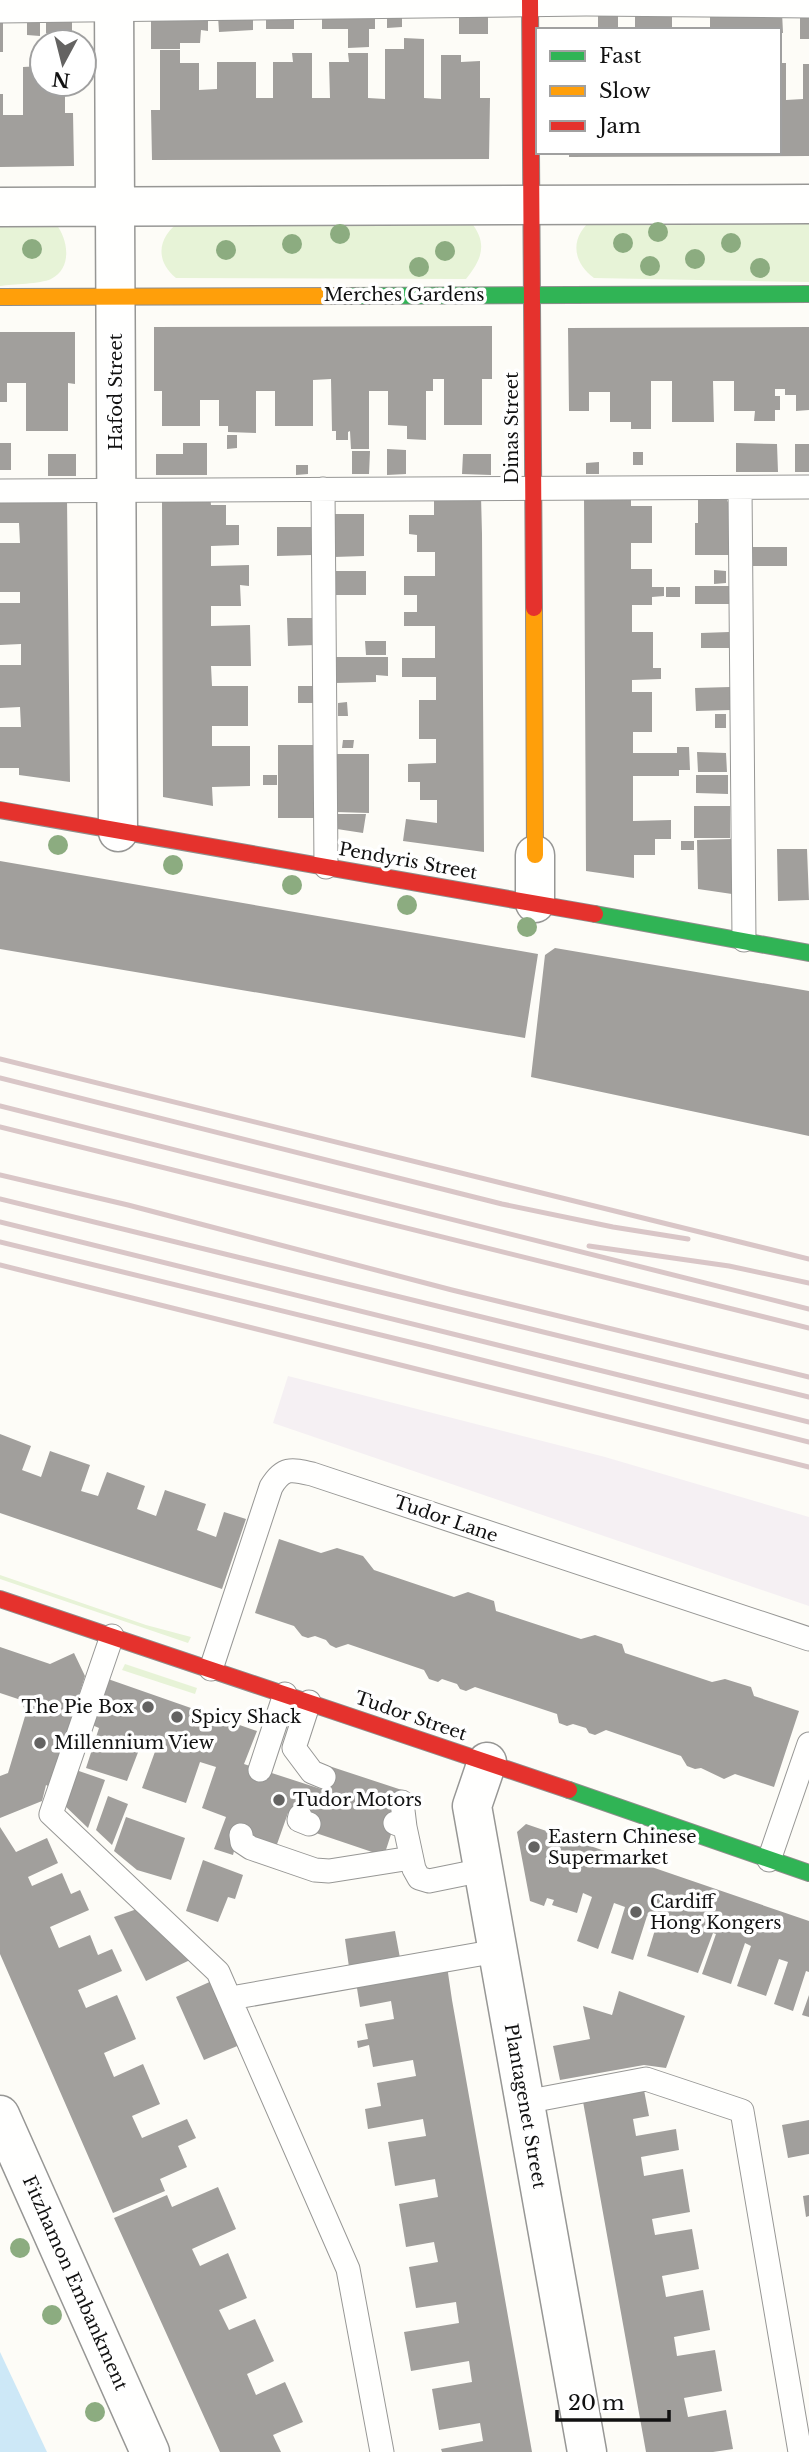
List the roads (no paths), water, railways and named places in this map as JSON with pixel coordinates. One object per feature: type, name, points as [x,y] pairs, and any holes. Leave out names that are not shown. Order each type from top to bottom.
[{"type":"street","name":"Dinas Street","points":[[530,3],[535,855]]},
{"type":"street","name":"Hafod Street","points":[[114,5],[118,832]]},
{"type":"street","points":[[0,207],[809,204]]},
{"type":"street","name":"Merches Gardens","points":[[0,297],[809,294]]},
{"type":"street","name":"Pendyris Street","points":[[0,810],[809,953]]},
{"type":"street","points":[[535,855],[535,903]]},
{"type":"street","name":"Tudor Street","points":[[0,1599],[809,1873]]},
{"type":"street","name":"Plantagenet Street","points":[[486,1762],[472,1806],[587,2452]]},
{"type":"street","name":"Fitzhamon Embankment","points":[[0,2115],[150,2452]]},
{"type":"lane","points":[[0,12],[114,5],[739,2],[809,6]]},
{"type":"lane","points":[[0,491],[809,487]]},
{"type":"lane","points":[[740,488],[744,940]]},
{"type":"lane","points":[[323,489],[326,867]]},
{"type":"lane","name":"Tudor Lane","points":[[211,1669],[271,1487],[280,1473],[292,1469],[809,1639]]},
{"type":"lane","points":[[112,1636],[51,1814],[218,1972],[348,2269],[382,2452]]},
{"type":"lane","points":[[260,1770],[285,1694]]},
{"type":"lane","points":[[309,1702],[294,1748],[315,1778]]},
{"type":"lane","points":[[769,1860],[809,1744]]},
{"type":"lane","points":[[401,1817],[414,1869],[419,1878],[429,1881],[483,1870]]},
{"type":"lane","points":[[241,1835],[242,1842],[251,1847],[315,1870],[328,1871],[411,1858]]},
{"type":"lane","points":[[387,1847],[411,1858]]},
{"type":"lane","points":[[231,1998],[497,1951]]},
{"type":"lane","points":[[525,2102],[646,2080],[742,2111],[800,2452]]},
{"type":"water","points":[[0,2352],[47,2452],[0,2452]]},
{"type":"railway","points":[[0,1059],[809,1259]]},
{"type":"railway","points":[[0,1078],[502,1204],[688,1239]]},
{"type":"railway","points":[[0,1106],[809,1309]]},
{"type":"railway","points":[[0,1127],[809,1328]]},
{"type":"railway","points":[[0,1175],[809,1377]]},
{"type":"railway","points":[[0,1199],[809,1397]]},
{"type":"railway","points":[[0,1222],[809,1422]]},
{"type":"railway","points":[[0,1242],[809,1442]]},
{"type":"railway","points":[[589,1246],[729,1266],[809,1283]]},
{"type":"railway","points":[[0,1265],[809,1467]]},
{"type":"place","name":"The Pie Box","points":[[148,1707]]},
{"type":"place","name":"Spicy Shack","points":[[177,1717]]},
{"type":"place","name":"Millennium View","points":[[40,1743]]},
{"type":"place","name":"Tudor Motors","points":[[279,1800]]},
{"type":"place","name":"Eastern Chinese Supermarket","points":[[534,1847]]},
{"type":"place","name":"Cardiff Hong Kongers","points":[[636,1912]]}]
